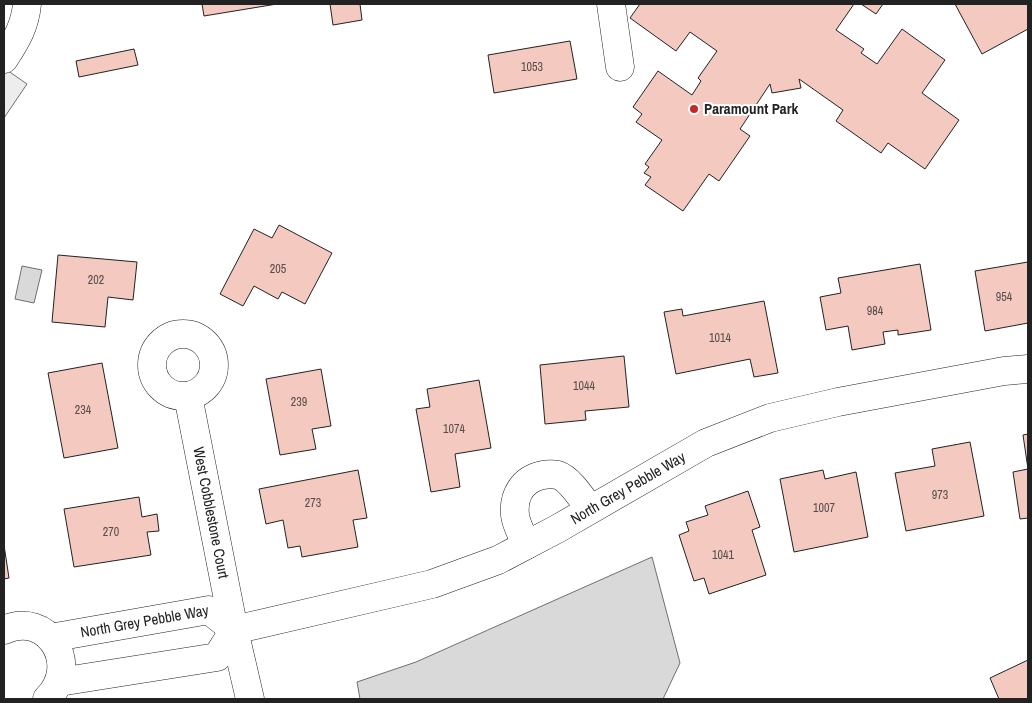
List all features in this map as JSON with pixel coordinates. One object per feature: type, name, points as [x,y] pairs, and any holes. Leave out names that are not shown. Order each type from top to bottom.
[{"type":"street","points":[[4,59],[19,37],[26,18],[27,4]]},
{"type":"street","points":[[611,4],[620,67]]},
{"type":"street","name":"North Grey Pebble Way","points":[[50,638],[209,610],[234,630],[432,584],[498,560],[706,443],[770,418],[838,402],[1004,371],[1028,369]]},
{"type":"street","name":"West Cobblestone Court","points":[[188,396],[234,630],[250,699]]},
{"type":"street","points":[[526,545],[515,518],[515,504],[518,492],[527,481],[549,474],[560,475],[570,484],[590,509]]},
{"type":"street","points":[[4,630],[18,626],[30,627],[41,631],[50,638],[57,648],[62,670],[53,691]]},
{"type":"street","points":[[53,691],[217,657],[234,630]]},
{"type":"shaded area","points":[[4,68],[27,84],[4,118]]},
{"type":"shaded area","points":[[22,266],[42,270],[34,303],[15,299]]},
{"type":"shaded area","points":[[652,557],[680,663],[663,699],[360,699],[357,682],[416,662]]},
{"type":"building","points":[[202,4],[277,4],[204,16]]},
{"type":"building","points":[[330,4],[360,4],[362,20],[333,25]]},
{"type":"building","name":"Paramount Park","points":[[640,4],[854,4],[836,30],[864,49],[861,53],[877,64],[902,29],[945,60],[922,93],[959,120],[925,169],[888,143],[881,153],[836,121],[843,110],[799,79],[801,88],[772,93],[770,84],[740,129],[750,136],[719,181],[709,174],[683,211],[645,185],[651,177],[644,173],[649,167],[645,164],[662,140],[636,122],[642,114],[633,107],[658,71],[692,95],[701,81],[698,78],[717,51],[690,32],[676,51],[630,18]]},
{"type":"building","points":[[861,4],[883,4],[876,14]]},
{"type":"building","points":[[955,4],[1028,4],[1028,29],[982,54]]},
{"type":"building","points":[[570,41],[577,79],[494,93],[488,55]]},
{"type":"building","points":[[134,49],[138,65],[79,77],[76,61]]},
{"type":"building","points":[[279,225],[332,253],[305,304],[282,292],[278,299],[254,286],[243,306],[220,294],[254,229],[272,238]]},
{"type":"building","points":[[58,255],[137,262],[133,300],[108,297],[105,327],[52,322]]},
{"type":"building","points":[[1028,262],[1028,323],[985,331],[975,271]]},
{"type":"building","points":[[920,264],[931,330],[898,335],[898,330],[883,332],[885,344],[852,350],[848,326],[826,330],[820,297],[841,293],[838,278]]},
{"type":"building","points":[[764,301],[778,373],[754,377],[750,359],[676,374],[664,312],[682,309],[683,316]]},
{"type":"building","points":[[624,356],[629,407],[585,411],[586,420],[545,424],[540,365]]},
{"type":"building","points":[[102,363],[118,448],[64,458],[48,373]]},
{"type":"building","points":[[321,369],[331,426],[312,429],[316,449],[280,455],[266,379]]},
{"type":"building","points":[[479,380],[491,448],[455,454],[460,487],[431,492],[416,409],[430,407],[427,389]]},
{"type":"building","points":[[1028,434],[1028,469],[1023,435]]},
{"type":"building","points":[[970,442],[984,516],[906,531],[895,473],[935,466],[932,449]]},
{"type":"building","points":[[1028,469],[1028,518],[1020,519],[1013,472]]},
{"type":"building","points":[[358,470],[367,518],[353,520],[358,547],[302,557],[300,546],[288,548],[283,520],[266,524],[259,489]]},
{"type":"building","points":[[823,470],[825,479],[856,472],[868,537],[794,552],[780,479]]},
{"type":"building","points":[[748,491],[760,527],[752,530],[766,575],[709,594],[704,578],[694,581],[679,535],[689,531],[686,522],[708,515],[705,506]]},
{"type":"building","points":[[139,497],[142,517],[157,514],[159,531],[147,532],[151,555],[74,567],[64,509]]},
{"type":"building","points":[[4,545],[9,578],[4,579]]},
{"type":"building","points":[[1028,660],[1028,699],[999,699],[990,678]]},
{"type":"place","name":"Paramount Park","points":[[694,109]]}]
